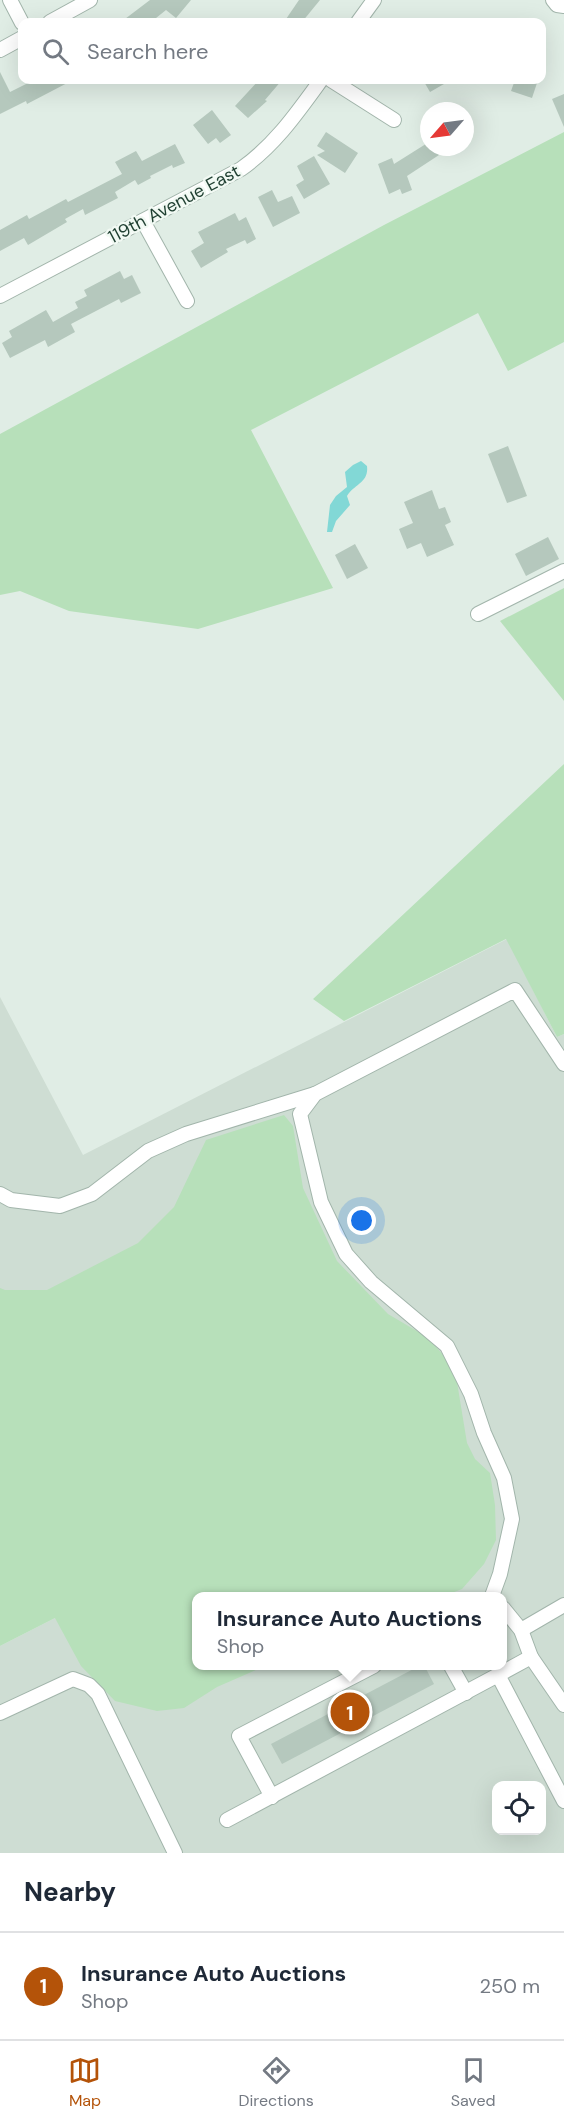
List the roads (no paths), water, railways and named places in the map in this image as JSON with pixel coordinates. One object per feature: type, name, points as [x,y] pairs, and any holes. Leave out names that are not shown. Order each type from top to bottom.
[{"type":"street","points":[[10,0],[19,18]]},
{"type":"street","points":[[57,18],[90,0]]},
{"type":"street","points":[[361,18],[374,0]]},
{"type":"street","points":[[0,50],[18,40]]},
{"type":"street","name":"119th Avenue East","points":[[0,296],[241,169],[258,157],[288,125],[318,84]]},
{"type":"street","points":[[337,84],[394,120]]},
{"type":"street","points":[[143,220],[187,301]]},
{"type":"street","points":[[478,614],[564,571]]},
{"type":"street","points":[[0,1185],[6,1197],[60,1206],[92,1194],[148,1151],[186,1134],[315,1094],[515,990],[564,1064]]},
{"type":"street","points":[[315,1094],[300,1114],[321,1202],[346,1254],[371,1282],[447,1346],[471,1394],[484,1433],[504,1478],[512,1519],[500,1574],[493,1592]]},
{"type":"street","points":[[521,1630],[564,1605]]},
{"type":"street","points":[[507,1613],[521,1630],[531,1657],[564,1706]]},
{"type":"street","points":[[227,1820],[531,1657]]},
{"type":"street","points":[[272,1797],[239,1736],[364,1670]]},
{"type":"street","points":[[454,1670],[466,1693]]},
{"type":"street","points":[[498,1675],[564,1801]]},
{"type":"street","points":[[0,1713],[73,1679],[89,1685],[98,1694],[175,1853]]},
{"type":"water","points":[[361,461],[367,466],[366,476],[347,496],[350,505],[336,521],[332,532],[327,532],[330,505],[336,496],[347,487],[345,472]]},
{"type":"place","name":"Insurance Auto Auctions","points":[[350,1712]]}]
